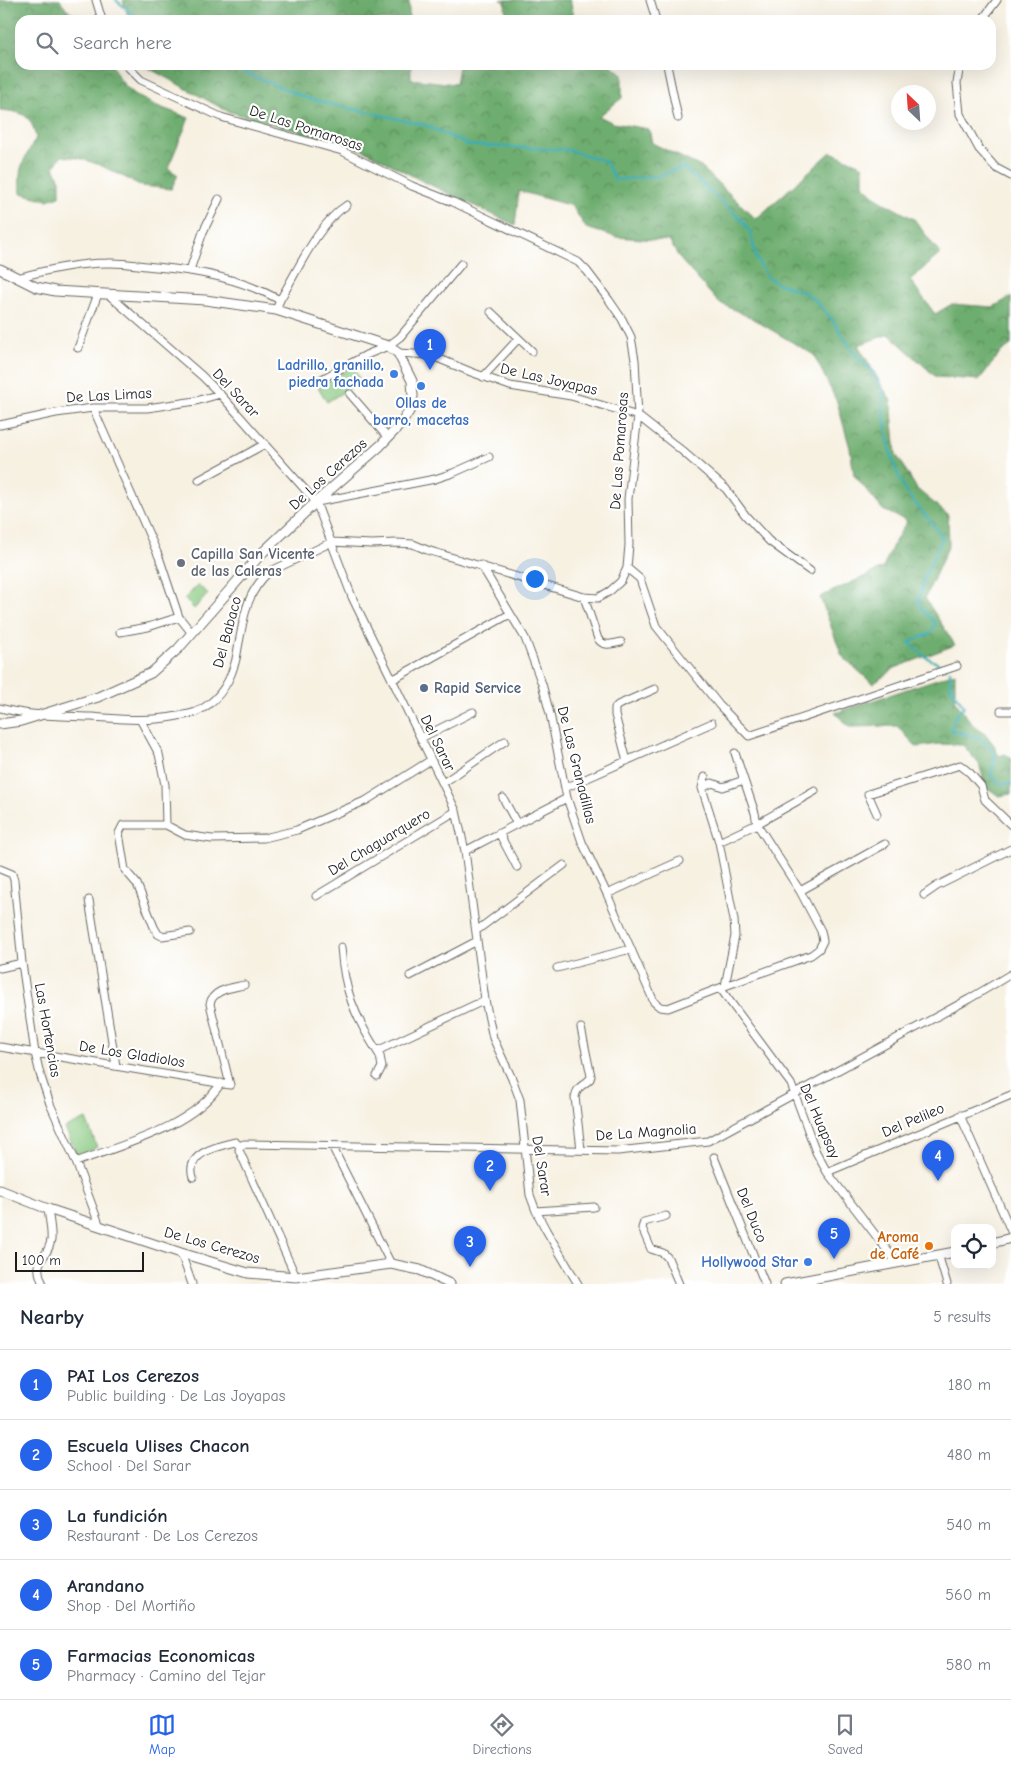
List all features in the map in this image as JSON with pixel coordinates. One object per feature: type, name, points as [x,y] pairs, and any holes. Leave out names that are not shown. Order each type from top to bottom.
[{"type":"street","points":[[96,0],[100,15]]},
{"type":"street","points":[[650,0],[654,15]]},
{"type":"street","points":[[986,15],[997,0]]},
{"type":"street","name":"De Las Pomarosas","points":[[131,70],[141,80],[221,117],[342,151],[412,186],[452,202],[578,262],[587,271],[622,319],[631,338],[635,360],[638,416],[628,499],[629,545],[627,568]]},
{"type":"street","points":[[668,70],[678,118]]},
{"type":"street","points":[[959,70],[957,83],[960,114],[979,149],[996,168],[1011,176]]},
{"type":"street","points":[[190,270],[203,232],[220,198]]},
{"type":"street","points":[[276,310],[325,224],[336,212],[347,205]]},
{"type":"street","points":[[17,278],[40,271],[101,263],[134,264],[190,270],[226,277],[280,300]]},
{"type":"street","points":[[320,380],[366,355],[388,346],[400,337],[461,264]]},
{"type":"street","name":"De Los Cerezos","points":[[0,269],[36,287],[55,291],[212,300],[276,310],[388,346],[398,353],[412,381],[413,396],[411,408],[401,424],[388,438],[261,554],[178,649],[151,673],[98,697],[12,724],[0,724]]},
{"type":"street","points":[[78,348],[98,294]]},
{"type":"street","name":"Del Sarar","points":[[110,295],[220,394],[316,502],[352,598],[456,812],[465,851],[485,1000],[493,1038],[520,1100],[530,1195],[536,1211],[578,1284]]},
{"type":"street","points":[[492,312],[532,351]]},
{"type":"street","points":[[483,376],[518,339]]},
{"type":"street","name":"De Las Joyapas","points":[[398,353],[430,355],[510,386],[571,396],[638,416]]},
{"type":"street","name":"De Las Limas","points":[[0,425],[56,412],[93,408],[147,408],[196,401],[220,394]]},
{"type":"street","points":[[350,394],[388,438]]},
{"type":"street","points":[[93,408],[159,557],[179,618],[192,632]]},
{"type":"street","points":[[638,416],[726,489],[768,542],[810,571]]},
{"type":"street","points":[[199,480],[265,444]]},
{"type":"street","points":[[316,502],[435,479],[453,474],[489,457]]},
{"type":"street","points":[[332,542],[413,544],[427,550],[584,597],[598,598],[610,591],[621,581],[627,568],[640,579],[656,626],[719,705],[749,736],[957,666]]},
{"type":"street","name":"Del Babaco","points":[[0,708],[14,712],[41,715],[141,721],[166,719],[194,713],[221,693],[234,666],[245,608],[251,593],[261,580],[269,572],[332,542]]},
{"type":"street","name":"De Las Granadillas","points":[[481,565],[526,638],[542,684],[567,798],[582,842],[654,1002],[660,1007],[668,1008],[723,987]]},
{"type":"street","points":[[584,597],[601,643],[606,645],[621,642]]},
{"type":"street","points":[[392,680],[510,614]]},
{"type":"street","points":[[120,632],[148,627],[179,618]]},
{"type":"street","points":[[627,761],[615,715],[616,708],[618,705],[655,689]]},
{"type":"street","points":[[1001,711],[1011,712]]},
{"type":"street","points":[[421,738],[473,712]]},
{"type":"street","points":[[141,721],[159,754],[165,784],[166,825]]},
{"type":"street","points":[[565,788],[712,723]]},
{"type":"street","points":[[443,783],[505,741]]},
{"type":"street","points":[[723,987],[811,955],[823,941],[821,931],[800,891],[757,824],[756,813],[735,753]]},
{"type":"street","points":[[190,932],[162,936],[158,934],[137,884],[125,870],[119,833],[123,825],[166,825],[185,835],[212,839],[264,838],[310,824],[367,800],[431,760]]},
{"type":"street","points":[[877,814],[868,794],[960,764],[981,786],[985,800],[1011,825]]},
{"type":"street","points":[[704,777],[702,788],[719,842],[734,920],[735,936],[723,987]]},
{"type":"street","points":[[702,788],[712,783],[726,786],[744,780]]},
{"type":"street","points":[[719,842],[757,824],[815,790]]},
{"type":"street","points":[[504,798],[517,824]]},
{"type":"street","points":[[465,851],[567,798]]},
{"type":"street","name":"Del Chaguarquero","points":[[316,896],[456,812]]},
{"type":"street","points":[[499,833],[517,867]]},
{"type":"street","points":[[800,891],[885,844]]},
{"type":"street","points":[[924,896],[938,886],[1011,850]]},
{"type":"street","points":[[607,894],[680,861]]},
{"type":"street","points":[[476,931],[564,865]]},
{"type":"street","name":"Las Hortencias","points":[[0,869],[12,874],[14,880],[22,963],[34,1053],[50,1104],[76,1162],[99,1224]]},
{"type":"street","points":[[89,900],[116,1066]]},
{"type":"street","points":[[410,976],[477,941]]},
{"type":"street","points":[[341,947],[343,974],[350,1000],[360,1022],[380,1056],[382,1067],[377,1076]]},
{"type":"street","points":[[557,968],[631,950]]},
{"type":"street","points":[[0,968],[22,963]]},
{"type":"street","name":"De La Magnolia","points":[[193,1177],[192,1166],[198,1155],[235,1142],[240,1146],[244,1144],[618,1151],[708,1141],[1011,974]]},
{"type":"street","name":"De Los Gladiolos","points":[[0,1048],[230,1085],[210,1004],[214,995],[244,985]]},
{"type":"street","name":"Del Huapsay","points":[[723,987],[784,1074],[794,1094],[816,1152],[827,1172],[897,1262]]},
{"type":"street","points":[[377,1051],[485,1000]]},
{"type":"street","points":[[581,1028],[591,1076],[590,1080],[581,1085],[577,1090],[575,1097],[581,1150]]},
{"type":"street","points":[[76,1162],[158,1131],[189,1116],[208,1100],[221,1083]]},
{"type":"street","name":"Del Pelileo","points":[[827,1172],[1011,1094]]},
{"type":"street","points":[[960,1115],[1011,1231]]},
{"type":"street","points":[[240,1146],[240,1150],[296,1277]]},
{"type":"street","points":[[332,1146],[391,1264]]},
{"type":"street","name":"Del Duco","points":[[714,1157],[765,1284]]},
{"type":"street","name":"De Los Cerezos","points":[[0,1190],[181,1253],[248,1273],[296,1277],[391,1264],[420,1270],[450,1284]]},
{"type":"street","points":[[536,1211],[594,1207]]},
{"type":"street","points":[[43,1284],[38,1264],[51,1241],[48,1208]]},
{"type":"street","points":[[666,1216],[644,1222],[642,1228],[651,1249],[663,1253],[668,1258],[679,1284]]},
{"type":"street","points":[[996,1242],[1011,1238]]},
{"type":"street","points":[[181,1253],[192,1284]]},
{"type":"street","points":[[784,1284],[808,1282],[897,1262],[951,1253]]},
{"type":"street","points":[[939,1256],[947,1284]]},
{"type":"green space","points":[[0,0],[60,0],[67,10],[76,15],[15,15],[15,70],[114,70],[126,86],[144,100],[189,118],[168,168],[178,175],[171,189],[142,186],[100,165],[79,158],[61,156],[54,167],[60,180],[60,196],[47,200],[21,193],[20,177],[22,164],[36,138],[34,130],[28,119],[20,113],[0,110]]},
{"type":"green space","points":[[123,0],[409,0],[409,15],[128,15]]},
{"type":"green space","points":[[501,0],[570,0],[574,15],[506,15],[505,1]]},
{"type":"green space","points":[[152,70],[411,70],[411,79],[456,84],[458,70],[617,70],[622,74],[622,98],[599,116],[613,123],[649,129],[652,143],[701,167],[756,219],[831,152],[863,166],[863,185],[881,201],[914,219],[940,254],[910,280],[935,314],[952,304],[993,307],[1011,297],[1011,345],[1002,351],[979,380],[936,377],[889,334],[858,345],[891,401],[896,454],[917,489],[948,515],[949,545],[925,598],[955,645],[895,668],[873,684],[842,656],[820,597],[883,568],[893,545],[907,521],[883,510],[854,475],[850,448],[837,402],[814,355],[753,319],[718,302],[680,259],[669,241],[616,237],[586,228],[572,206],[519,191],[515,225],[420,180],[366,151],[227,111]]},
{"type":"green space","points":[[353,367],[361,381],[327,402],[318,387]]},
{"type":"green space","points":[[198,585],[208,594],[194,609],[184,599]]},
{"type":"green space","points":[[955,673],[955,701],[973,725],[983,731],[994,745],[999,756],[1005,754],[1011,758],[1011,794],[999,796],[986,787],[979,764],[963,745],[939,744],[917,747],[897,726],[849,727],[835,713]]},
{"type":"green space","points":[[86,1119],[97,1147],[78,1157],[65,1128]]},
{"type":"waterway","points":[[116,0],[134,15]]},
{"type":"waterway","points":[[239,70],[309,99],[425,125],[469,145],[568,150],[605,161],[615,180],[658,176],[683,167],[743,221],[751,234],[756,258],[767,277],[779,284],[804,292],[815,300],[832,319],[854,353],[869,368],[883,390],[883,408],[890,451],[898,475],[906,492],[943,537],[925,576],[918,600],[922,609],[936,624],[929,634],[909,642],[924,656],[946,668]]},
{"type":"waterway","points":[[950,671],[951,689],[964,706],[955,717],[951,730],[981,738],[996,756],[991,775],[999,783],[1011,784]]},
{"type":"place","name":"PAI Los Cerezos","points":[[430,370]]},
{"type":"place","name":"Ladrillo, granillo, piedra fachada","points":[[394,374]]},
{"type":"place","name":"Ollas de barro, macetas","points":[[421,386]]},
{"type":"place","name":"Capilla San Vicente de las Caleras","points":[[181,563]]},
{"type":"place","name":"Rapid Service","points":[[424,688]]},
{"type":"place","name":"Arandano","points":[[938,1181]]},
{"type":"place","name":"Escuela Ulises Chacon","points":[[490,1191]]},
{"type":"place","name":"Aroma de Café","points":[[929,1246]]},
{"type":"place","name":"Farmacias Economicas","points":[[834,1259]]},
{"type":"place","name":"Hollywood Star","points":[[808,1262]]},
{"type":"place","name":"La fundición","points":[[470,1267]]}]
